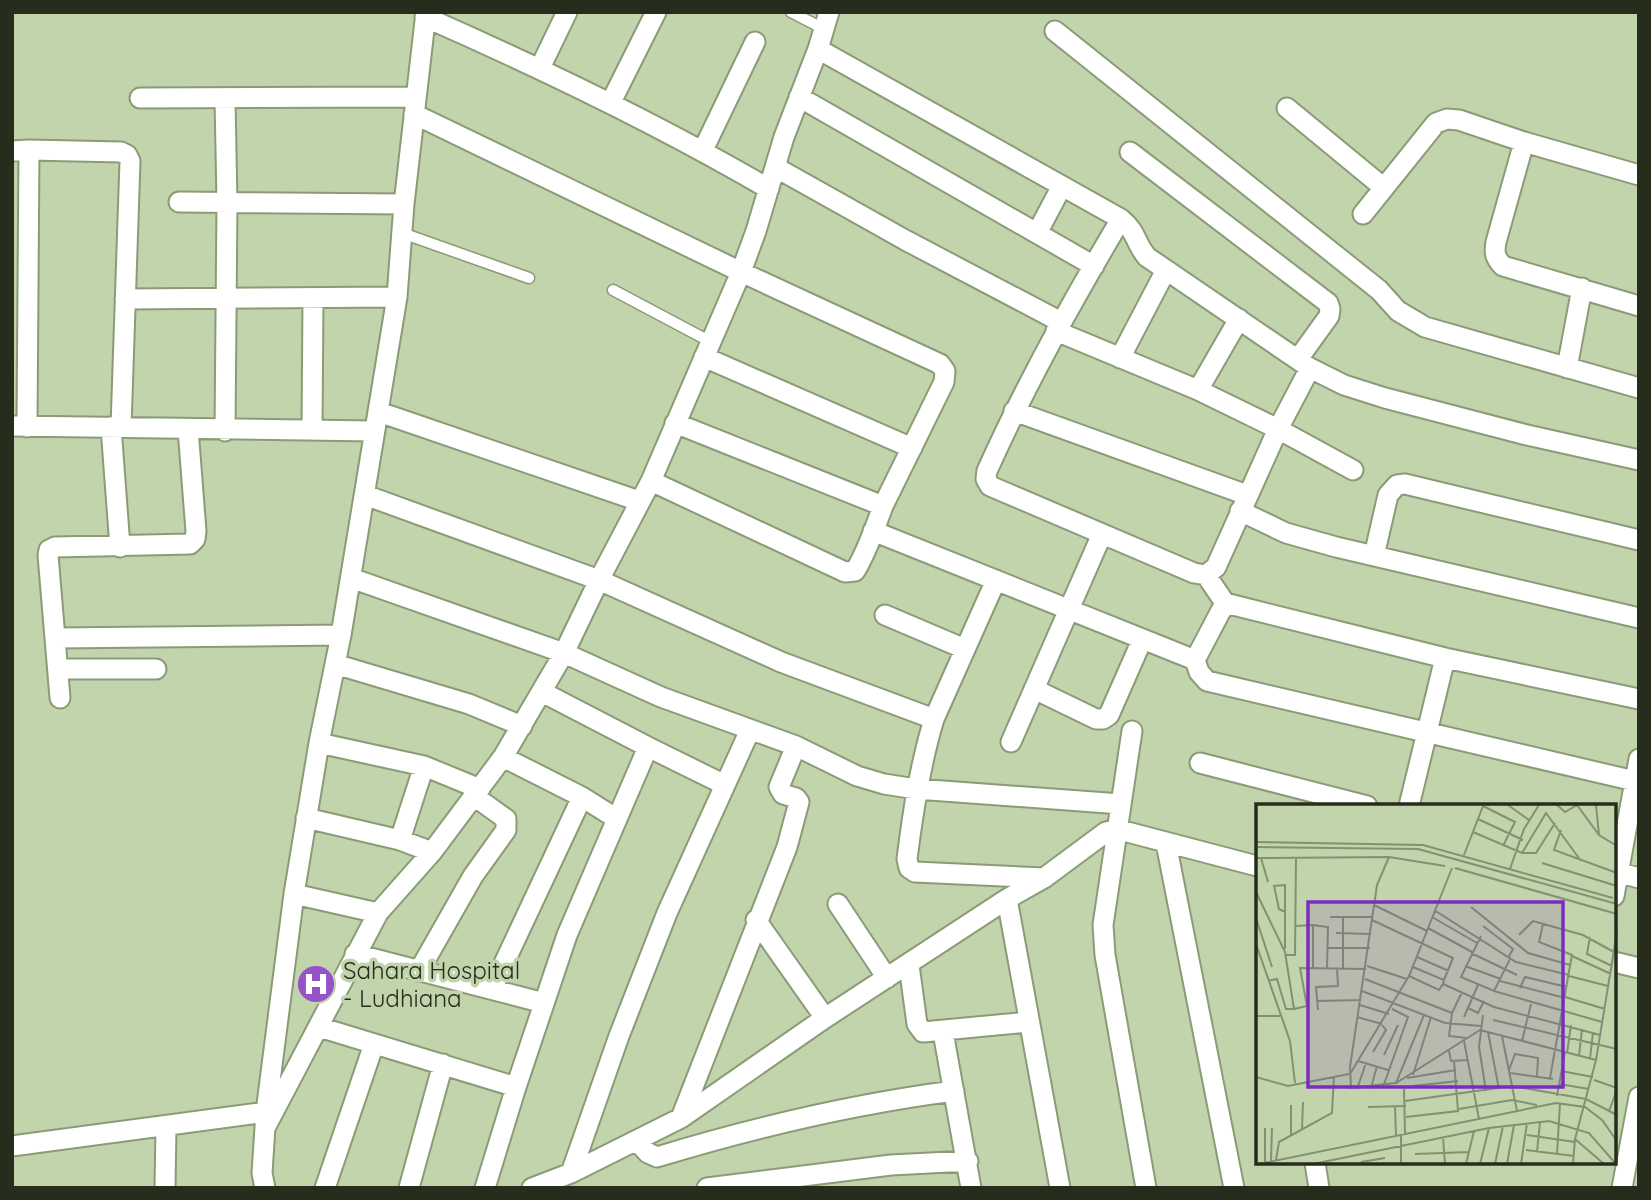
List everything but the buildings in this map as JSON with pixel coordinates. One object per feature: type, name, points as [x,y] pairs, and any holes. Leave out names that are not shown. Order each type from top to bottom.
[{"type":"street","points":[[540,68],[567,12]]},
{"type":"street","points":[[611,102],[656,12]]},
{"type":"street","points":[[265,1188],[262,1174],[265,1120],[293,894],[318,743],[351,578],[397,298],[404,204],[426,15],[611,102],[703,150],[769,189]]},
{"type":"street","points":[[265,1120],[319,1027],[378,913],[432,852],[503,757],[564,653],[651,481],[741,272],[826,20]]},
{"type":"street","points":[[1055,31],[1379,290],[1398,311],[1424,327],[1639,388]]},
{"type":"street","points":[[703,150],[755,42]]},
{"type":"street","points":[[818,49],[1121,219],[1132,229],[1140,249],[1147,257],[1304,364],[1344,385],[1527,435],[1639,460]]},
{"type":"street","points":[[799,97],[1094,265]]},
{"type":"street","points":[[141,98],[415,106],[741,272],[940,363],[945,371],[944,382],[883,506],[855,571],[845,572],[651,481]]},
{"type":"street","points":[[225,99],[225,431]]},
{"type":"street","points":[[1287,108],[1384,188]]},
{"type":"street","points":[[1363,214],[1436,123],[1447,119],[1459,120],[1524,142],[1639,174]]},
{"type":"street","points":[[1524,142],[1496,242],[1497,260],[1503,266],[1639,306]]},
{"type":"street","points":[[120,547],[116,427],[125,299],[130,161],[127,155],[121,152],[21,150],[20,427],[116,427],[225,431],[374,431]]},
{"type":"street","points":[[1121,219],[1058,327],[1014,411],[987,471],[986,479],[990,486],[1194,573],[1206,575],[1216,568],[1304,364],[1331,309],[1328,303],[1130,152]]},
{"type":"street","points":[[775,167],[1058,327],[1120,358],[1198,390],[1353,470]]},
{"type":"street","points":[[1037,233],[1062,186]]},
{"type":"street","points":[[179,201],[404,204]]},
{"type":"street","points":[[1120,358],[1166,270]]},
{"type":"street","points":[[1567,368],[1582,288]]},
{"type":"street","points":[[313,298],[313,430]]},
{"type":"street","points":[[125,299],[397,298]]},
{"type":"street","points":[[1198,390],[1239,319]]},
{"type":"street","points":[[708,349],[912,448]]},
{"type":"street","points":[[1014,411],[1244,503],[1286,533],[1639,618]]},
{"type":"street","points":[[379,412],[639,501]]},
{"type":"street","points":[[675,423],[883,506]]},
{"type":"street","points":[[60,698],[47,555],[49,550],[55,547],[190,544],[195,539],[188,429]]},
{"type":"street","points":[[1374,556],[1388,495],[1396,485],[1405,484],[1639,540]]},
{"type":"street","points":[[365,495],[599,580],[781,662],[934,719]]},
{"type":"street","points":[[873,531],[1195,660]]},
{"type":"street","points":[[1011,742],[1102,534]]},
{"type":"street","points":[[1206,575],[1224,603],[1445,658],[1639,699]]},
{"type":"street","points":[[351,578],[564,653],[661,696],[796,746],[857,776],[884,784],[916,789],[1121,804]]},
{"type":"street","points":[[996,580],[934,719],[924,750],[907,859],[909,868],[915,872],[1044,878]]},
{"type":"street","points":[[1224,603],[1195,660],[1199,672],[1207,681],[1637,781]]},
{"type":"street","points":[[885,615],[965,649]]},
{"type":"street","points":[[55,638],[341,635]]},
{"type":"street","points":[[1034,689],[1096,719],[1103,719],[1109,715],[1142,640]]},
{"type":"street","points":[[1409,804],[1445,658]]},
{"type":"street","points":[[335,664],[469,704],[522,726]]},
{"type":"street","points":[[58,669],[156,669]]},
{"type":"street","points":[[542,692],[725,785]]},
{"type":"street","points":[[571,1174],[619,1036],[667,913],[750,730]]},
{"type":"street","points":[[1132,731],[1104,912],[1103,940],[1146,1188]]},
{"type":"street","points":[[318,743],[424,766],[477,793],[506,819],[506,830],[473,876],[419,971]]},
{"type":"street","points":[[681,1118],[787,847],[799,802],[780,790],[796,746]]},
{"type":"street","points":[[485,1188],[567,934],[648,747]]},
{"type":"street","points":[[503,757],[582,797],[617,819]]},
{"type":"street","points":[[1639,758],[1637,781],[1616,872],[1639,878]]},
{"type":"street","points":[[1200,764],[1359,804]]},
{"type":"street","points":[[400,840],[424,766]]},
{"type":"street","points":[[492,989],[582,797]]},
{"type":"street","points":[[306,818],[400,840],[432,852]]},
{"type":"street","points":[[533,1188],[571,1174],[681,1118],[825,1018],[1007,899],[1044,878],[1098,836],[1116,829],[1256,866]]},
{"type":"street","points":[[1166,843],[1234,1188]]},
{"type":"street","points":[[293,894],[378,913]]},
{"type":"street","points":[[1007,899],[1060,1188]]},
{"type":"street","points":[[838,904],[887,978]]},
{"type":"street","points":[[757,920],[825,1018]]},
{"type":"street","points":[[355,954],[544,1003]]},
{"type":"street","points":[[1616,962],[1639,968]]},
{"type":"street","points":[[909,965],[917,1024],[923,1032],[1028,1022]]},
{"type":"street","points":[[319,1027],[516,1087]]},
{"type":"street","points":[[943,1032],[971,1188]]},
{"type":"street","points":[[325,1188],[374,1044]]},
{"type":"street","points":[[409,1188],[443,1064]]},
{"type":"street","points":[[637,1141],[657,1157],[751,1129],[848,1107],[954,1091]]},
{"type":"street","points":[[1628,1182],[1621,1154],[1639,1097]]},
{"type":"street","points":[[12,1146],[166,1127],[265,1120]]},
{"type":"street","points":[[165,1188],[166,1127]]},
{"type":"street","points":[[707,1188],[891,1165],[968,1161]]},
{"type":"street","points":[[1315,1165],[1319,1188]]},
{"type":"lane","points":[[791,12],[826,20]]},
{"type":"lane","points":[[402,233],[528,278]]},
{"type":"lane","points":[[613,290],[708,349]]},
{"type":"place","name":"Sahara Hospital - Ludhiana","points":[[316,984]]}]
